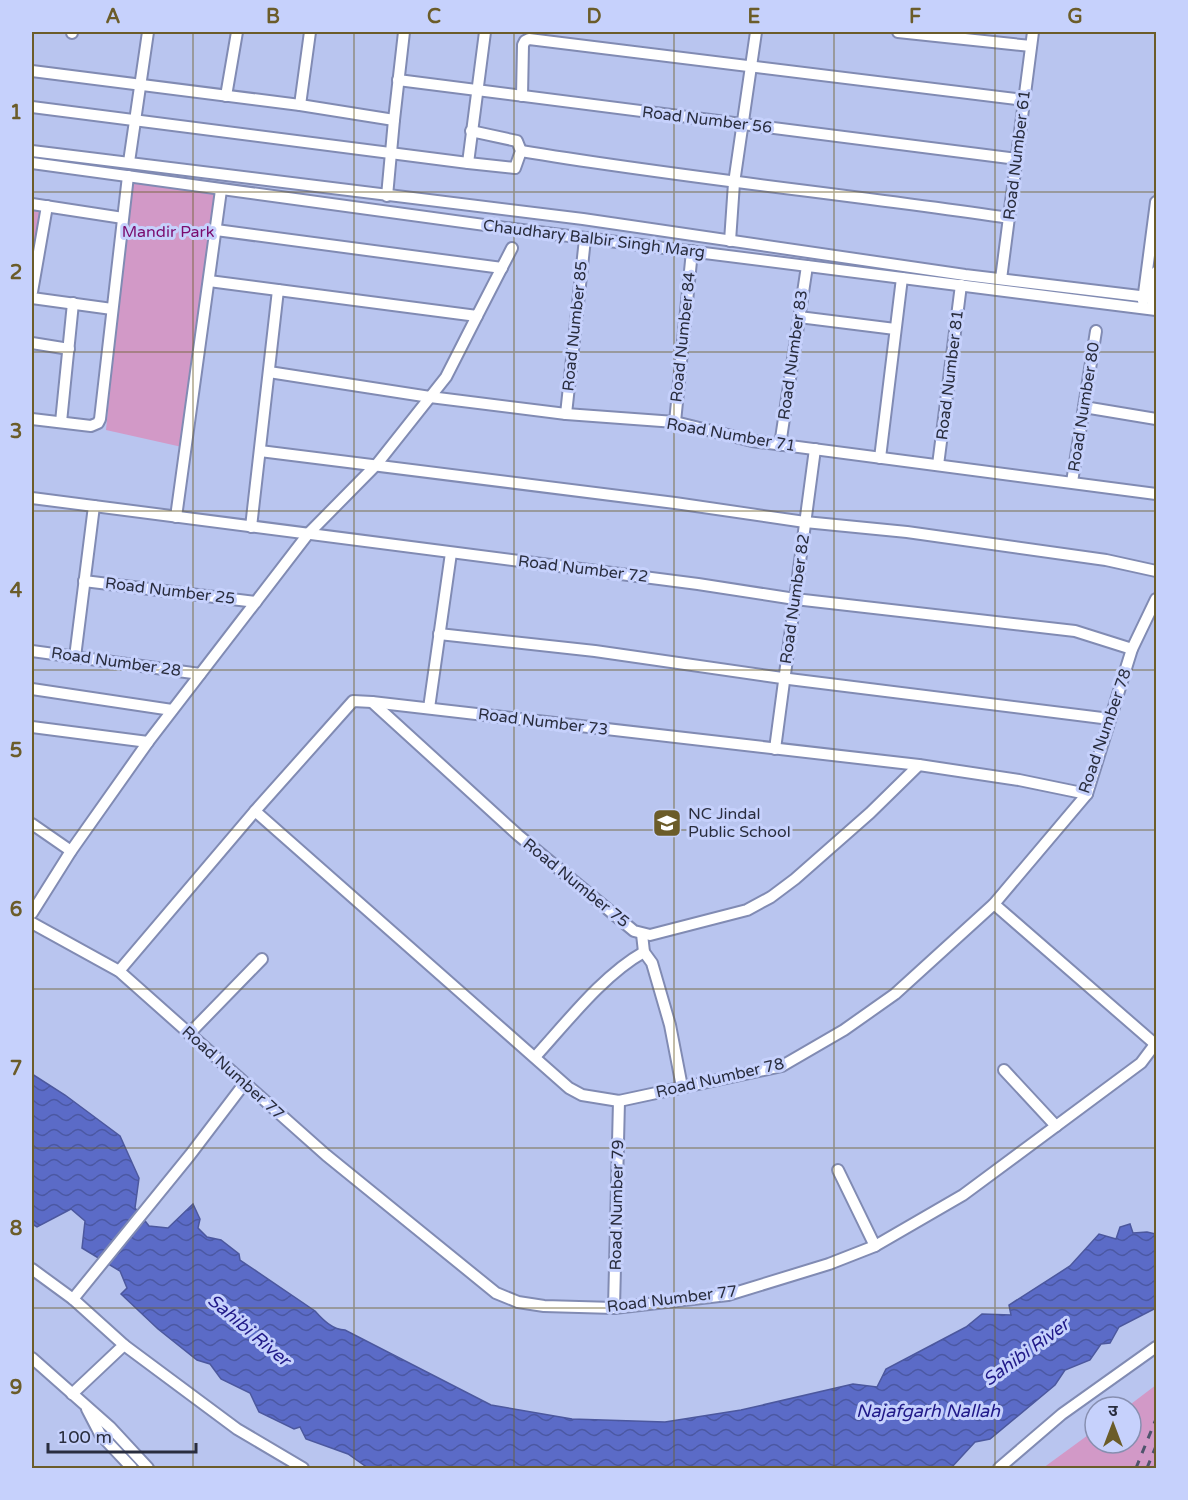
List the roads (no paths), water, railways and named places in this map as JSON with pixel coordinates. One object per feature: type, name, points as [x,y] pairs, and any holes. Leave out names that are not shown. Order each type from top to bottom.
[{"type":"street","points":[[129,162],[148,32]]},
{"type":"street","points":[[226,96],[237,32]]},
{"type":"street","points":[[300,105],[310,32]]},
{"type":"street","points":[[387,196],[405,32]]},
{"type":"street","points":[[468,163],[485,32]]},
{"type":"street","points":[[730,241],[734,183],[756,32]]},
{"type":"street","points":[[898,32],[980,36],[1031,46]]},
{"type":"street","name":"Road Number 61","points":[[1001,279],[1033,32]]},
{"type":"street","points":[[522,96],[523,45],[529,39],[1024,100]]},
{"type":"street","points":[[32,71],[300,105],[394,120]]},
{"type":"street","name":"Road Number 56","points":[[398,80],[1017,159]]},
{"type":"street","points":[[32,107],[515,168],[521,151],[515,140],[471,131]]},
{"type":"street","name":"Chaudhary Balbir Singh Marg","points":[[32,151],[583,219],[1001,279],[1151,297]]},
{"type":"street","points":[[521,151],[734,183],[883,200],[1009,218]]},
{"type":"street","name":"Chaudhary Balbir Singh Marg","points":[[32,163],[585,239],[1150,309]]},
{"type":"street","points":[[32,419],[91,426],[98,423],[100,419],[128,176]]},
{"type":"street","points":[[176,517],[221,190]]},
{"type":"street","points":[[1150,309],[1156,202]]},
{"type":"street","points":[[32,204],[123,218]]},
{"type":"street","points":[[32,292],[46,206]]},
{"type":"street","points":[[216,230],[502,268]]},
{"type":"street","name":"Road Number 85","points":[[566,414],[585,239]]},
{"type":"street","points":[[32,914],[71,851],[172,710],[308,534],[377,464],[446,377],[512,248]]},
{"type":"street","name":"Road Number 84","points":[[675,422],[692,251]]},
{"type":"street","name":"Road Number 83","points":[[780,444],[807,266]]},
{"type":"street","points":[[1151,297],[1156,272]]},
{"type":"street","points":[[880,458],[902,278]]},
{"type":"street","points":[[209,281],[477,316]]},
{"type":"street","name":"Road Number 81","points":[[938,465],[961,285]]},
{"type":"street","points":[[1090,301],[1091,289]]},
{"type":"street","points":[[251,527],[278,290]]},
{"type":"street","points":[[32,298],[112,309]]},
{"type":"street","points":[[61,422],[73,303]]},
{"type":"street","points":[[799,317],[896,329]]},
{"type":"street","name":"Road Number 80","points":[[1072,482],[1096,331]]},
{"type":"street","points":[[32,343],[69,349]]},
{"type":"street","name":"Road Number 71","points":[[269,372],[430,397],[566,414],[675,422],[752,441],[1156,494]]},
{"type":"street","points":[[1084,407],[1156,419]]},
{"type":"street","name":"Road Number 82","points":[[775,749],[815,449]]},
{"type":"street","points":[[260,451],[377,464],[805,522],[907,532],[1106,560],[1156,571]]},
{"type":"street","name":"Road Number 72","points":[[32,498],[698,584],[795,599],[1075,631],[1132,649]]},
{"type":"street","points":[[75,657],[94,506]]},
{"type":"street","points":[[429,708],[451,553]]},
{"type":"street","name":"Road Number 25","points":[[84,581],[256,602]]},
{"type":"street","name":"Road Number 78","points":[[255,811],[569,1088],[582,1095],[619,1101],[782,1066],[844,1030],[895,994],[994,904],[1087,794],[1132,649],[1156,599]]},
{"type":"street","points":[[439,634],[595,651],[784,679],[1110,719]]},
{"type":"street","name":"Road Number 28","points":[[32,651],[200,674]]},
{"type":"street","points":[[32,690],[172,710]]},
{"type":"street","name":"Road Number 73","points":[[119,971],[349,704],[358,700],[919,765],[1019,780],[1087,794]]},
{"type":"street","name":"Road Number 75","points":[[372,702],[518,835],[634,931],[650,935],[747,910],[771,897],[795,879],[870,813],[919,765]]},
{"type":"street","points":[[32,727],[148,742]]},
{"type":"street","points":[[32,824],[71,851]]},
{"type":"street","points":[[994,904],[1156,1044]]},
{"type":"street","name":"Road Number 77","points":[[32,923],[119,971],[334,1162],[496,1293],[518,1302],[544,1306],[614,1308],[728,1295],[829,1264],[874,1246],[963,1195],[1141,1063],[1156,1044]]},
{"type":"street","points":[[642,934],[644,952],[652,963],[670,1025],[682,1087]]},
{"type":"street","points":[[535,1057],[595,993],[630,960],[644,952]]},
{"type":"street","points":[[189,1034],[262,959]]},
{"type":"street","points":[[1004,1070],[1056,1126]]},
{"type":"street","points":[[73,1299],[190,1155],[244,1084]]},
{"type":"street","name":"Road Number 79","points":[[614,1308],[619,1101]]},
{"type":"street","points":[[838,1170],[874,1246]]},
{"type":"street","points":[[32,1269],[73,1299],[124,1344],[237,1429],[303,1468]]},
{"type":"street","points":[[72,1394],[124,1344]]},
{"type":"street","points":[[999,1468],[1062,1414],[1156,1347]]},
{"type":"street","points":[[32,1361],[110,1427],[148,1468]]},
{"type":"street","points":[[87,1409],[100,1434],[132,1468]]},
{"type":"water","name":"Najafgarh Nallah","points":[[32,1074],[65,1095],[120,1136],[139,1178],[135,1208],[149,1226],[168,1228],[193,1204],[200,1219],[198,1228],[207,1237],[221,1240],[239,1254],[240,1260],[315,1311],[328,1324],[345,1330],[491,1405],[572,1419],[665,1422],[741,1410],[853,1384],[877,1387],[886,1369],[966,1327],[982,1314],[1011,1315],[1009,1305],[1070,1266],[1099,1234],[1116,1239],[1120,1227],[1130,1224],[1133,1233],[1156,1234],[1156,1308],[1119,1327],[1110,1343],[1101,1344],[1090,1360],[1065,1370],[1055,1385],[990,1439],[975,1442],[951,1468],[392,1468],[391,1465],[368,1468],[348,1454],[306,1439],[300,1427],[294,1429],[259,1412],[250,1393],[221,1379],[210,1364],[197,1360],[158,1329],[121,1294],[127,1288],[120,1271],[82,1248],[85,1221],[71,1209],[37,1227],[32,1224]]},
{"type":"railway","points":[[1136,1468],[1156,1419]]},
{"type":"railway","points":[[1147,1468],[1156,1446]]},
{"type":"place","name":"NC Jindal Public School","points":[[667,823]]},
{"type":"park label","name":"Mandir Park","points":[[168,232]]},
{"type":"water label","name":"Sahibi River","points":[[249,1330]]},
{"type":"water label","name":"Sahibi River","points":[[1026,1352]]}]
